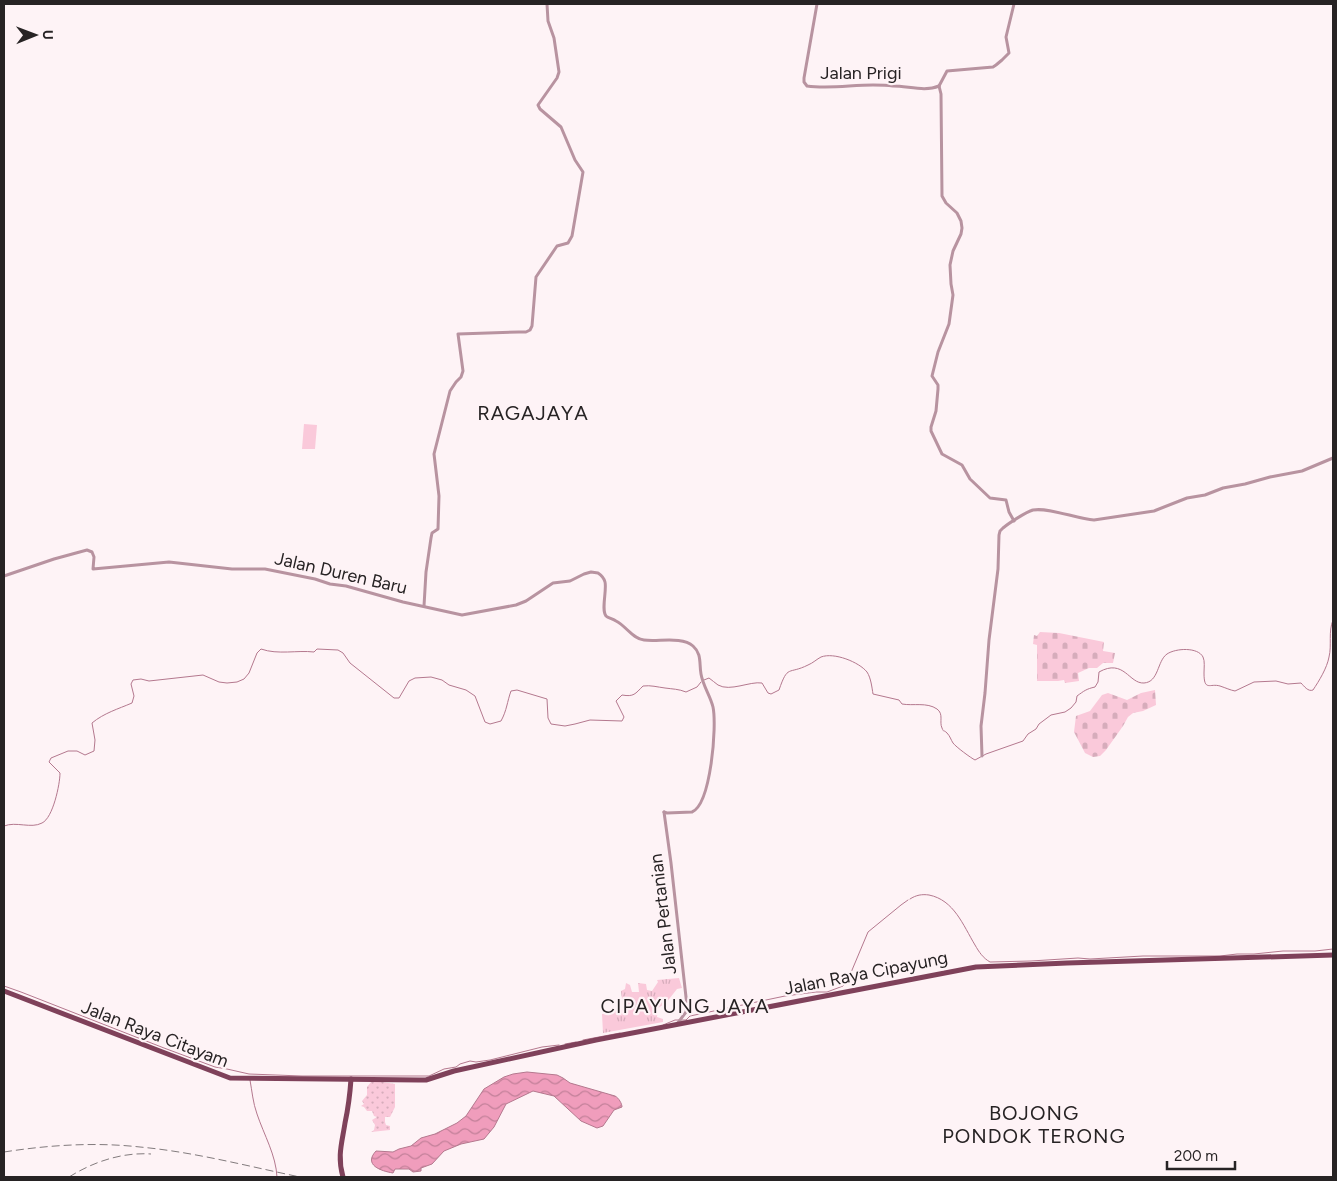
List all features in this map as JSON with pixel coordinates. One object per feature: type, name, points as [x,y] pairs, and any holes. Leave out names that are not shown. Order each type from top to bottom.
[{"type":"main road","name":"Jalan Raya Cipayung","points":[[351,1080],[426,1080],[454,1070],[678,1021],[716,1016],[978,966],[1333,955]]},
{"type":"main road","name":"Jalan Raya Citayam","points":[[4,991],[225,1077],[351,1080]]},
{"type":"main road","points":[[343,1177],[340,1163],[340,1147],[351,1080]]},
{"type":"street","points":[[424,606],[426,572],[432,533],[438,529],[439,522],[440,496],[434,454],[450,392],[463,371],[458,334],[526,332],[530,330],[537,274],[557,246],[568,243],[572,236],[583,174],[562,129],[540,110],[538,104],[557,78],[559,72],[546,4]]},
{"type":"street","name":"Jalan Prigi","points":[[817,4],[804,78],[807,86],[828,88],[864,85],[926,88],[940,86]]},
{"type":"street","points":[[1014,4],[1006,32],[1009,51],[1005,57],[993,67],[947,71],[940,86],[942,196],[946,203],[957,213],[962,228],[950,264],[953,295],[949,324],[938,352],[932,376],[938,388],[936,411],[930,427],[942,454],[962,465],[970,479],[990,498],[1006,500],[1014,521]]},
{"type":"street","points":[[982,756],[981,726],[986,689],[988,640],[998,569],[999,533],[1004,526],[1029,512],[1038,510],[1086,520],[1100,520],[1154,510],[1223,488],[1302,471],[1333,458]]},
{"type":"street","name":"Jalan Duren Baru","points":[[4,576],[87,550],[93,554],[93,569],[169,562],[223,569],[266,569],[346,586],[424,606]]},
{"type":"street","name":"Jalan Pertanian","points":[[424,606],[460,615],[506,608],[526,601],[553,583],[570,580],[591,572],[598,573],[605,583],[604,612],[606,616],[617,621],[641,640],[687,642],[696,650],[700,657],[702,678],[712,704],[714,748],[702,800],[695,810],[692,812],[665,814],[672,863],[687,1020]]},
{"type":"street","points":[[678,1021],[686,1012]]},
{"type":"green space","points":[[304,424],[317,425],[315,449],[302,449]]},
{"type":"green space","points":[[1040,632],[1059,633],[1104,642],[1103,651],[1115,653],[1113,663],[1103,663],[1097,668],[1089,668],[1078,673],[1079,681],[1065,683],[1064,680],[1037,681],[1037,645],[1033,644],[1034,635],[1037,636]]},
{"type":"green space","points":[[1155,690],[1156,705],[1133,713],[1128,717],[1100,756],[1093,757],[1085,753],[1074,732],[1076,716],[1090,711],[1102,695],[1108,693],[1127,700],[1141,693]]},
{"type":"green space","points":[[679,978],[682,988],[677,989],[666,1003],[658,1008],[657,1017],[663,1019],[663,1022],[603,1033],[602,1014],[623,1009],[621,991],[625,989],[626,983],[630,985],[632,992],[639,992],[638,983],[646,984],[647,990],[652,991],[658,982],[657,980]]},
{"type":"green space","points":[[371,1082],[395,1084],[395,1107],[390,1117],[385,1117],[386,1125],[390,1126],[390,1130],[371,1132],[374,1130],[375,1125],[372,1120],[377,1117],[374,1116],[372,1111],[367,1111],[361,1106],[364,1104],[362,1101],[367,1095],[367,1087]]},
{"type":"water","points":[[527,1072],[557,1075],[570,1083],[615,1096],[620,1101],[622,1107],[614,1110],[603,1126],[597,1128],[581,1121],[554,1096],[533,1091],[506,1104],[494,1127],[484,1139],[461,1144],[444,1151],[432,1164],[421,1168],[421,1171],[413,1172],[409,1169],[395,1169],[393,1173],[383,1171],[373,1164],[371,1160],[376,1151],[393,1152],[411,1146],[421,1138],[435,1134],[457,1123],[466,1116],[484,1089],[504,1077]]},
{"type":"waterway","points":[[704,680],[709,678],[723,687],[762,683],[768,693],[771,694],[779,690],[787,673],[810,664],[821,657],[833,656],[846,659],[867,672],[873,694],[899,700],[902,704],[924,705],[937,709],[941,716],[943,730],[955,745],[975,760],[986,754],[1023,741],[1028,734],[1051,715],[1065,712],[1071,708],[1076,702],[1077,696],[1085,690],[1095,687],[1098,682],[1099,672],[1107,668],[1114,668],[1134,680],[1144,683],[1149,682],[1153,679],[1161,661],[1171,652],[1197,651],[1204,660],[1204,679],[1208,686],[1216,685],[1235,691],[1254,682],[1276,681],[1288,684],[1301,683],[1308,689],[1313,690],[1328,661],[1333,620]]},
{"type":"waterway","points":[[4,826],[13,824],[38,825],[46,820],[53,808],[60,778],[60,773],[49,762],[51,758],[68,751],[77,751],[85,755],[94,751],[95,740],[92,723],[106,714],[132,703],[134,696],[131,684],[133,680],[149,681],[203,675],[219,682],[237,682],[244,679],[249,673],[257,653],[261,649],[281,652],[314,652],[317,649],[338,650],[343,653],[350,663],[394,698],[399,698],[409,681],[415,678],[431,677],[442,680],[475,696],[485,722],[490,724],[501,721],[511,691],[517,690],[547,699],[548,718],[551,724],[565,726],[590,720],[622,721],[624,717],[616,701],[622,695],[629,696],[634,694],[643,686],[654,686],[686,692],[697,687],[701,682]]},
{"type":"waterway","points":[[910,899],[921,895],[929,895],[945,902],[957,914],[980,952],[990,962],[1143,956],[1220,956],[1333,949]]},
{"type":"waterway","points":[[663,1025],[675,1020],[686,1020],[690,1016],[785,996],[827,992],[843,986],[847,982],[868,932],[908,900]]},
{"type":"waterway","points":[[4,986],[215,1067],[249,1074],[429,1076],[470,1061],[490,1060],[542,1047],[559,1045]]},
{"type":"waterway","points":[[583,1040],[620,1033]]},
{"type":"waterway","points":[[565,1044],[576,1042]]},
{"type":"waterway","points":[[250,1080],[256,1110],[272,1153],[277,1177]]},
{"type":"railway","points":[[4,1152],[72,1145],[123,1145],[200,1156],[300,1177]]},
{"type":"railway","points":[[69,1177],[108,1159],[119,1156],[151,1154]]},
{"type":"district","name":"RAGAJAYA","points":[[533,413]]},
{"type":"district","name":"CIPAYUNG JAYA","points":[[685,1006]]},
{"type":"district","name":"BOJONG PONDOK TERONG","points":[[1034,1124]]}]
